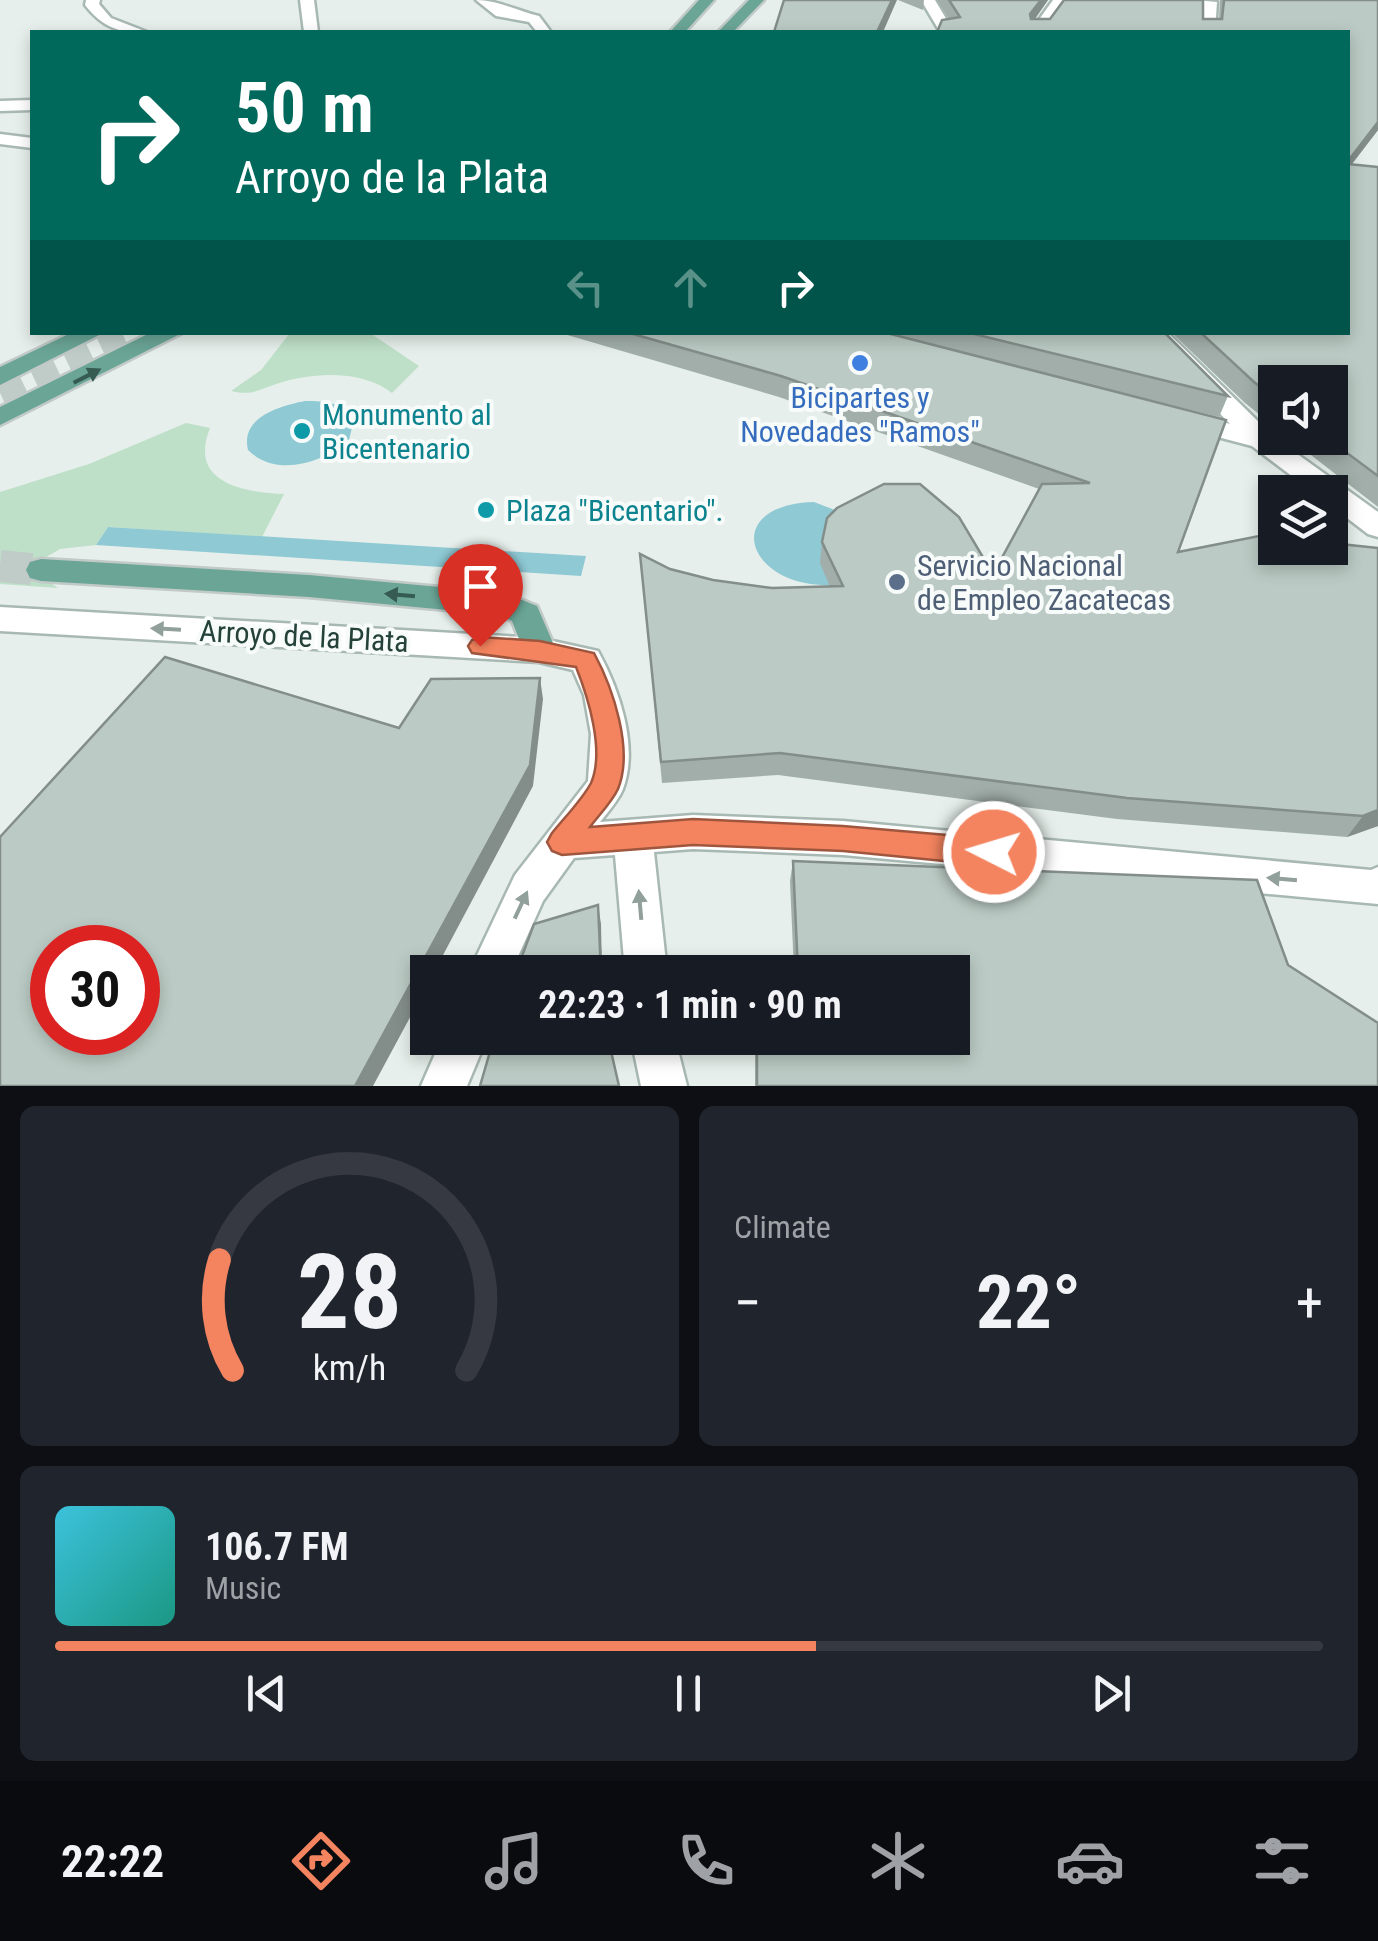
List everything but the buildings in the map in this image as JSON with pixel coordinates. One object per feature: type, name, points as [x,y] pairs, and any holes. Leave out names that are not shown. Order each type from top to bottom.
[{"type":"main road","points":[[679,30],[707,0]]},
{"type":"main road","points":[[727,30],[757,0]]},
{"type":"main road","points":[[0,377],[87,335]]},
{"type":"main road","points":[[4,416],[166,335]]},
{"type":"main road","points":[[41,570],[309,586],[505,604],[526,614],[540,650]]},
{"type":"street","points":[[93,0],[92,5],[106,21],[134,30]]},
{"type":"street","points":[[307,0],[311,30]]},
{"type":"street","points":[[483,0],[501,12],[534,19],[542,30]]},
{"type":"street","points":[[928,0],[946,30]]},
{"type":"street","points":[[1038,30],[1060,0]]},
{"type":"street","points":[[1205,0],[1210,2],[1208,30]]},
{"type":"street","points":[[0,106],[30,105]]},
{"type":"street","points":[[0,139],[30,142]]},
{"type":"street","points":[[1156,335],[1258,436]]},
{"type":"street","points":[[1156,414],[1258,439]]},
{"type":"street","points":[[1281,455],[1307,475]]},
{"type":"street","points":[[1348,505],[1378,527]]},
{"type":"street","name":"Arroyo de la Plata","points":[[0,619],[540,650],[586,660],[609,734],[606,785],[562,842]]},
{"type":"street","points":[[498,955],[529,888],[562,842],[693,832],[843,838],[1372,888],[1378,885]]},
{"type":"street","points":[[633,837],[644,955]]},
{"type":"street","points":[[444,1086],[458,1055]]},
{"type":"street","points":[[657,1055],[664,1086]]},
{"type":"green space","points":[[288,335],[373,335],[419,366],[392,393],[366,380],[336,375],[290,380],[249,393],[231,391],[261,370]]},
{"type":"green space","points":[[186,423],[210,428],[205,447],[207,461],[223,481],[252,491],[284,494],[262,537],[108,527],[96,545],[60,549],[41,560],[42,577],[58,588],[0,584],[0,492],[89,464]]},
{"type":"water","points":[[305,401],[332,404],[349,413],[354,419],[349,440],[326,455],[299,464],[272,463],[248,450],[247,439],[256,421],[274,410]]},
{"type":"water","points":[[814,502],[840,512],[821,557],[833,585],[804,583],[780,574],[764,561],[755,546],[755,531],[764,517],[784,507]]},
{"type":"water","points":[[108,527],[586,556],[581,576],[96,545]]},
{"type":"tunnel","points":[[0,393],[123,335]]},
{"type":"tunnel","points":[[0,566],[41,570]]},
{"type":"place","name":"Bicipartes y Novedades \"Ramos\"","points":[[860,363]]},
{"type":"place","name":"Monumento al Bicentenario","points":[[302,431]]},
{"type":"place","name":"Plaza \"Bicentario\".","points":[[486,510]]},
{"type":"place","name":"Servicio Nacional de Empleo Zacatecas","points":[[897,582]]},
{"type":"route","points":[[480,646],[540,650],[586,660],[609,734],[606,785],[562,842],[693,832],[843,838],[994,852]]}]
